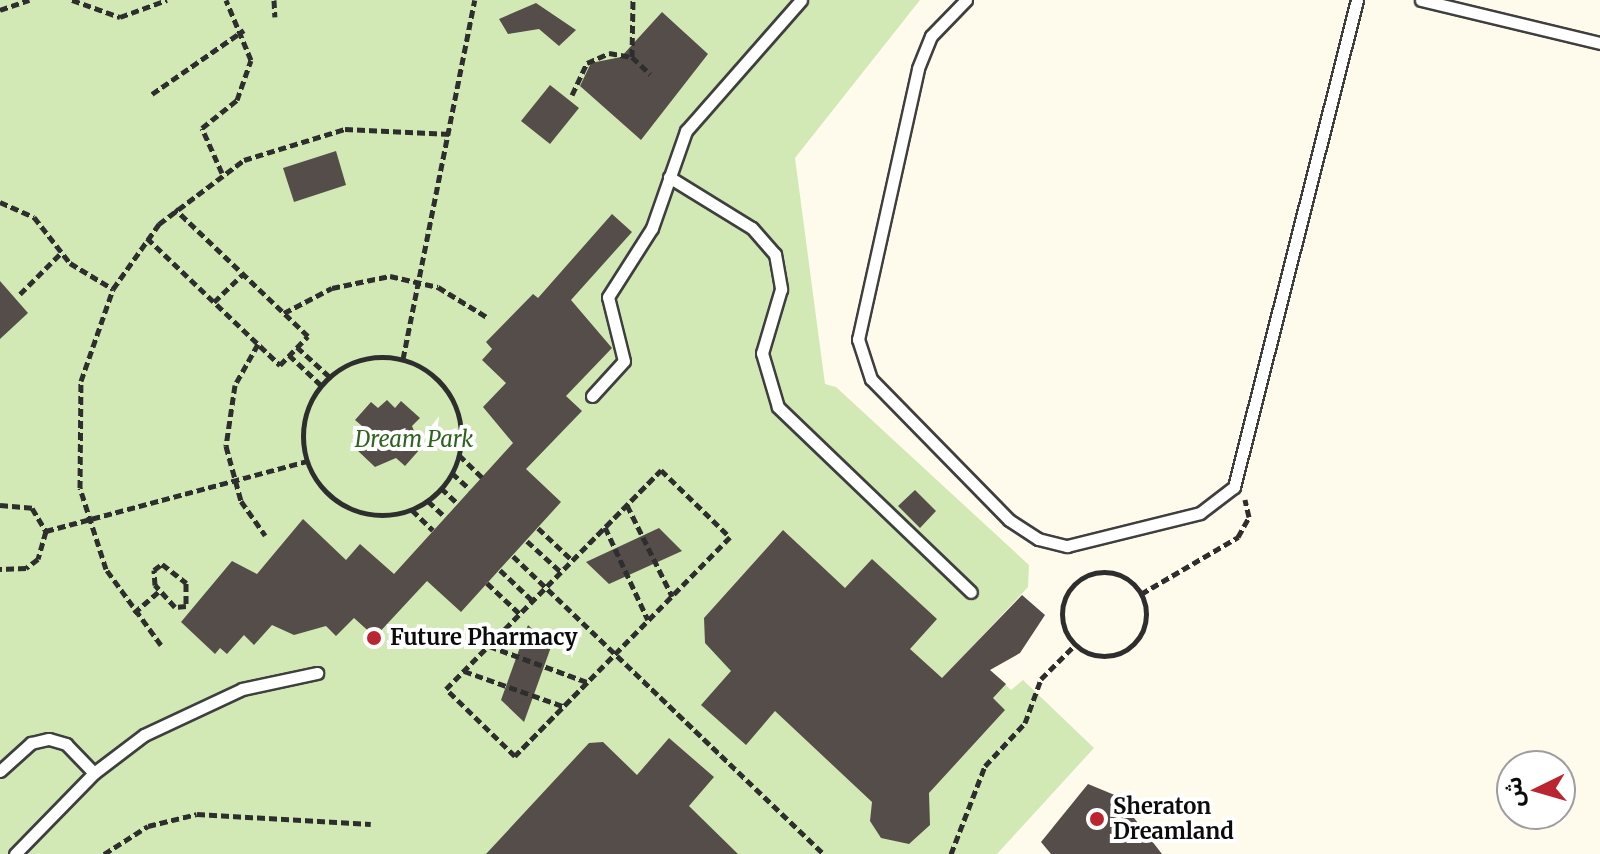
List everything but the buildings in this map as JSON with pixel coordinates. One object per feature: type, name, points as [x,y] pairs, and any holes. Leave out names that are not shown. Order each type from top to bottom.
[{"type":"lane","points":[[592,396],[624,361],[608,297],[652,228],[669,177],[696,118],[801,0]]},
{"type":"lane","points":[[966,0],[931,36],[918,69],[858,322],[871,379],[1009,520],[1038,539],[1093,542],[1200,513],[1234,487],[1357,0]]},
{"type":"lane","points":[[1421,0],[1600,43]]},
{"type":"lane","points":[[669,177],[752,228],[775,254],[781,289],[762,353],[778,407],[971,592]]},
{"type":"lane","points":[[22,851],[94,773],[206,702],[317,673]]},
{"type":"lane","points":[[0,771],[31,743],[49,739],[66,744],[94,773]]},
{"type":"path","points":[[0,10],[29,0]]},
{"type":"path","points":[[72,0],[120,17],[167,0]]},
{"type":"path","points":[[274,0],[275,17]]},
{"type":"path","points":[[403,359],[451,134],[475,0]]},
{"type":"path","points":[[632,57],[633,0]]},
{"type":"path","points":[[222,173],[202,128],[237,100],[251,60],[244,30],[228,1]]},
{"type":"path","points":[[152,94],[244,30]]},
{"type":"path","points":[[572,95],[587,63],[609,53],[632,57],[650,74]]},
{"type":"path","points":[[161,645],[134,613],[88,523],[76,417],[89,347],[113,289],[147,238],[175,209],[222,173],[276,146],[345,129],[451,134]]},
{"type":"path","points":[[0,202],[34,217],[52,236],[61,253],[81,272],[113,289]]},
{"type":"path","points":[[147,238],[280,365],[308,336],[175,209]]},
{"type":"path","points":[[20,294],[61,253]]},
{"type":"path","points":[[214,302],[243,274]]},
{"type":"path","points":[[284,313],[361,280],[418,280],[487,317]]},
{"type":"path","points":[[258,344],[229,408],[234,485],[265,535]]},
{"type":"path","points":[[297,347],[330,377]]},
{"type":"path","points":[[289,355],[321,385]]},
{"type":"path","points":[[403,359],[433,376],[450,396],[459,420],[459,455],[452,473],[441,488],[428,501],[412,510],[376,515],[349,508],[326,492],[307,461],[303,430],[321,385],[330,377],[356,361],[403,359]]},
{"type":"path","points":[[459,455],[482,477]]},
{"type":"path","points":[[46,531],[234,485],[307,461]]},
{"type":"path","points":[[661,470],[730,537],[515,756],[446,689],[605,527],[661,470]]},
{"type":"path","points":[[452,473],[470,489]]},
{"type":"path","points":[[1141,594],[1238,537],[1248,505],[1234,487]]},
{"type":"path","points":[[441,488],[458,504]]},
{"type":"path","points":[[428,501],[445,517]]},
{"type":"path","points":[[0,505],[32,508],[46,531],[38,559],[26,568],[0,569]]},
{"type":"path","points":[[627,505],[672,596]]},
{"type":"path","points":[[412,510],[433,530]]},
{"type":"path","points":[[605,527],[648,620]]},
{"type":"path","points":[[538,528],[572,560]]},
{"type":"path","points":[[527,541],[561,572]]},
{"type":"path","points":[[513,556],[824,854]]},
{"type":"path","points":[[162,564],[182,577],[191,598],[175,607],[159,591],[153,576],[162,564]]},
{"type":"path","points":[[500,570],[533,601]]},
{"type":"path","points":[[1122,576],[1141,594],[1146,620],[1135,643],[1099,656],[1075,645],[1062,609],[1084,577],[1122,576]]},
{"type":"path","points":[[487,583],[520,614]]},
{"type":"path","points":[[134,613],[159,591]]},
{"type":"path","points":[[951,854],[985,766],[1025,723],[1041,679],[1075,645]]},
{"type":"path","points":[[489,646],[587,682]]},
{"type":"path","points":[[464,671],[563,706]]},
{"type":"path","points":[[104,854],[148,826],[197,814],[371,824]]},
{"type":"green space","name":"Dream Park","points":[[0,0],[920,0],[795,158],[825,384],[836,387],[1029,565],[1028,587],[969,650],[1011,690],[1023,680],[1094,748],[997,854],[0,854]]},
{"type":"place","name":"Future Pharmacy","points":[[374,638]]},
{"type":"place","name":"Sheraton Dreamland","points":[[1097,819]]}]
